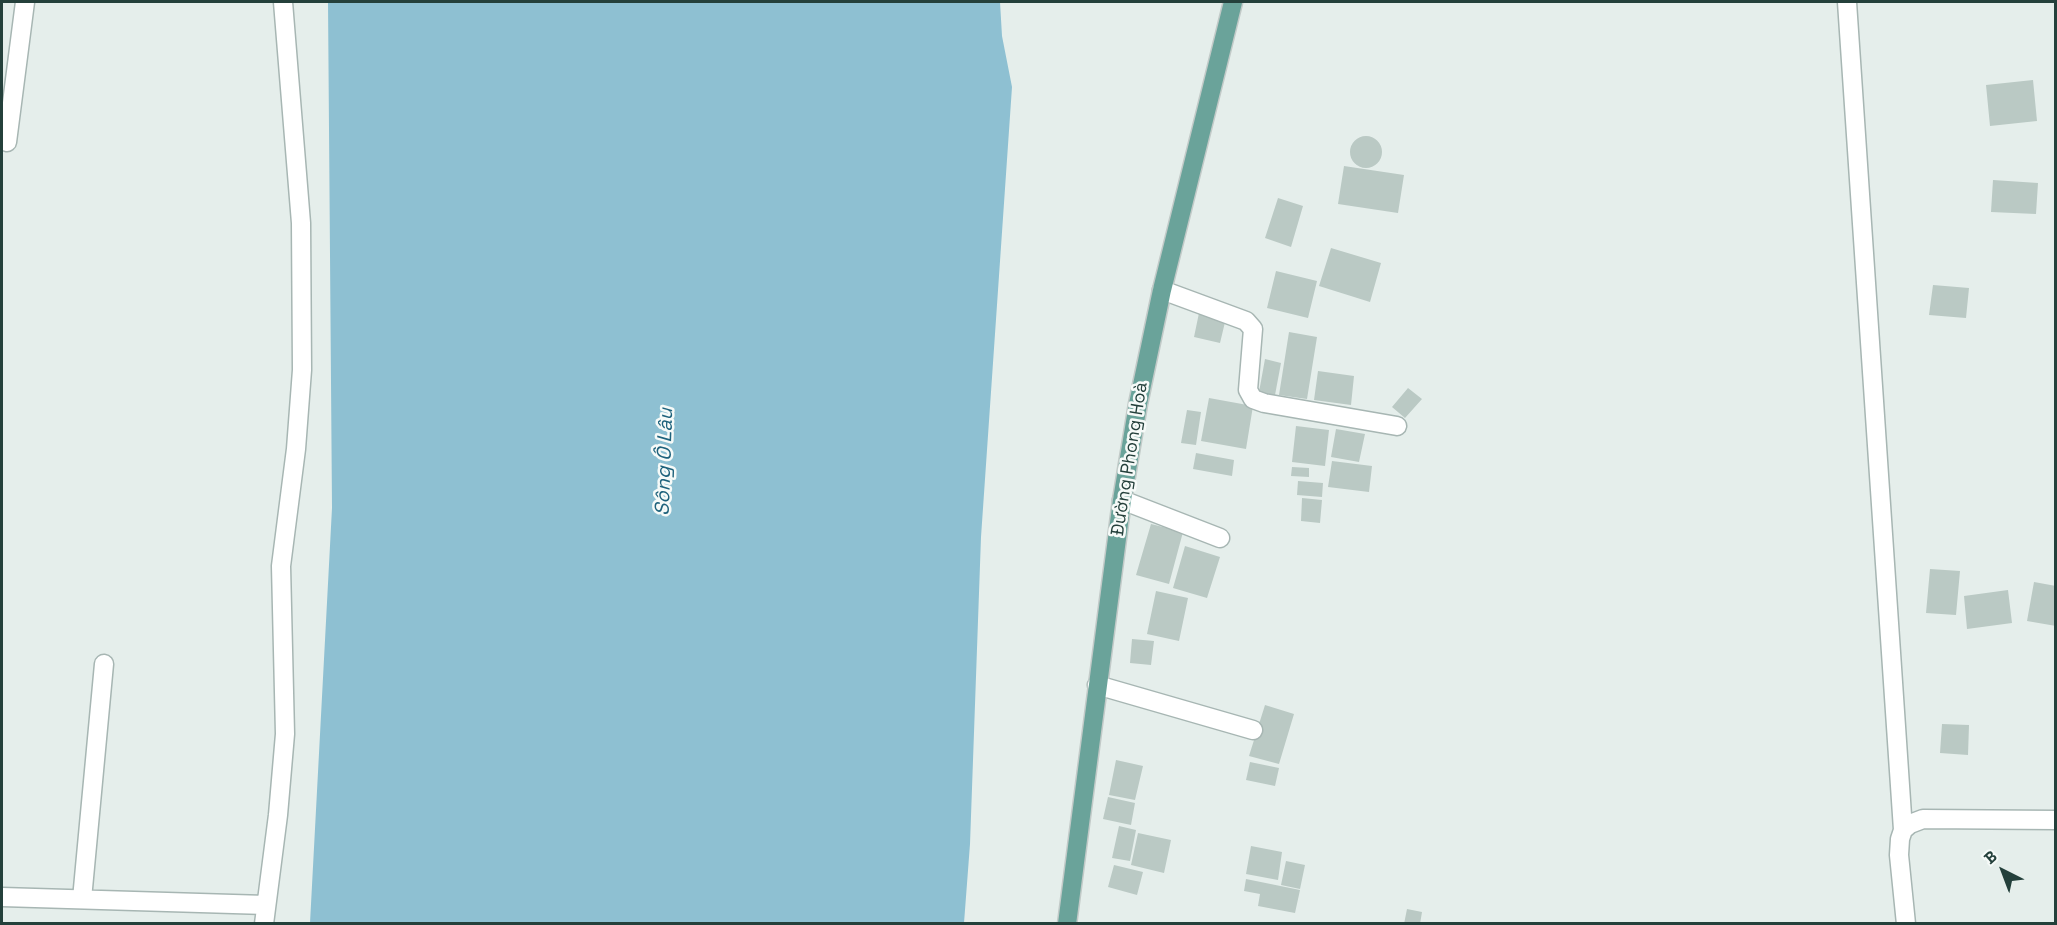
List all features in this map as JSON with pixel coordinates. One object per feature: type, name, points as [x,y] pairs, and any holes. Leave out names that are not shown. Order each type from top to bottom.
[{"type":"main road","name":"Đường Phong Hoà","points":[[1067,924],[1122,500],[1138,404],[1162,290],[1233,2]]},
{"type":"street","points":[[7,142],[25,2]]},
{"type":"street","points":[[264,924],[278,815],[285,734],[281,566],[296,449],[302,370],[301,223],[283,2]]},
{"type":"street","points":[[1847,2],[1903,830],[1899,855],[1906,924]]},
{"type":"street","points":[[1162,290],[1246,321],[1253,329],[1248,390],[1253,399],[1264,403],[1397,426]]},
{"type":"street","points":[[1122,500],[1220,538]]},
{"type":"street","points":[[81,899],[104,664]]},
{"type":"street","points":[[1097,685],[1253,730]]},
{"type":"street","points":[[1903,830],[1910,824],[1923,819],[2055,820]]},
{"type":"street","points":[[2,897],[266,905]]},
{"type":"water","name":"Sông Ô Lâu","points":[[328,2],[1000,2],[1002,36],[1012,87],[981,537],[970,844],[964,923],[310,923],[332,508]]},
{"type":"building","points":[[2033,80],[2037,121],[1990,126],[1986,85]]},
{"type":"building","points":[[1366,136],[1377,141],[1382,152],[1377,163],[1366,168],[1355,163],[1350,152],[1355,141]]},
{"type":"building","points":[[1344,166],[1404,175],[1398,213],[1338,204]]},
{"type":"building","points":[[1993,180],[2038,183],[2036,214],[1991,212]]},
{"type":"building","points":[[1278,198],[1303,206],[1291,247],[1265,238]]},
{"type":"building","points":[[1331,248],[1381,263],[1370,302],[1319,286]]},
{"type":"building","points":[[1276,271],[1317,281],[1308,318],[1267,308]]},
{"type":"building","points":[[1933,285],[1969,288],[1966,318],[1929,315]]},
{"type":"building","points":[[1199,313],[1226,318],[1220,343],[1194,337]]},
{"type":"building","points":[[1289,332],[1317,337],[1307,399],[1279,395]]},
{"type":"building","points":[[1265,359],[1281,363],[1275,395],[1259,392]]},
{"type":"building","points":[[1318,371],[1354,376],[1351,405],[1314,400]]},
{"type":"building","points":[[1408,388],[1422,399],[1405,418],[1392,407]]},
{"type":"building","points":[[1209,398],[1253,406],[1246,449],[1201,441]]},
{"type":"building","points":[[1187,410],[1201,412],[1196,445],[1181,443]]},
{"type":"building","points":[[1296,426],[1329,430],[1325,466],[1292,462]]},
{"type":"building","points":[[1336,429],[1365,434],[1359,462],[1331,457]]},
{"type":"building","points":[[1196,453],[1234,460],[1232,476],[1193,469]]},
{"type":"building","points":[[1332,461],[1372,466],[1369,492],[1328,487]]},
{"type":"building","points":[[1292,467],[1309,468],[1309,477],[1291,476]]},
{"type":"building","points":[[1298,481],[1323,483],[1322,497],[1297,495]]},
{"type":"building","points":[[1302,498],[1322,500],[1320,523],[1301,521]]},
{"type":"building","points":[[1151,524],[1183,532],[1169,584],[1136,575]]},
{"type":"building","points":[[1185,546],[1220,557],[1207,598],[1173,588]]},
{"type":"building","points":[[1930,569],[1960,571],[1956,615],[1926,613]]},
{"type":"building","points":[[2034,582],[2056,586],[2056,626],[2027,621]]},
{"type":"building","points":[[2008,590],[2012,623],[1967,629],[1964,596]]},
{"type":"building","points":[[1156,591],[1188,598],[1179,641],[1147,634]]},
{"type":"building","points":[[1132,639],[1154,641],[1151,665],[1130,663]]},
{"type":"building","points":[[1265,705],[1294,714],[1279,764],[1249,756]]},
{"type":"building","points":[[1942,724],[1969,725],[1968,755],[1940,753]]},
{"type":"building","points":[[1116,760],[1143,766],[1135,800],[1109,795]]},
{"type":"building","points":[[1250,762],[1279,768],[1275,786],[1246,780]]},
{"type":"building","points":[[1108,797],[1135,803],[1131,825],[1103,819]]},
{"type":"building","points":[[1119,826],[1136,830],[1130,861],[1112,858]]},
{"type":"building","points":[[1138,833],[1171,840],[1164,873],[1131,865]]},
{"type":"building","points":[[1251,846],[1282,852],[1278,880],[1246,874]]},
{"type":"building","points":[[1286,861],[1305,865],[1300,889],[1281,885]]},
{"type":"building","points":[[1114,865],[1143,872],[1137,895],[1108,887]]},
{"type":"building","points":[[1246,879],[1300,890],[1295,913],[1258,906],[1260,894],[1244,891]]},
{"type":"building","points":[[1407,909],[1422,912],[1420,924],[1404,924]]}]
